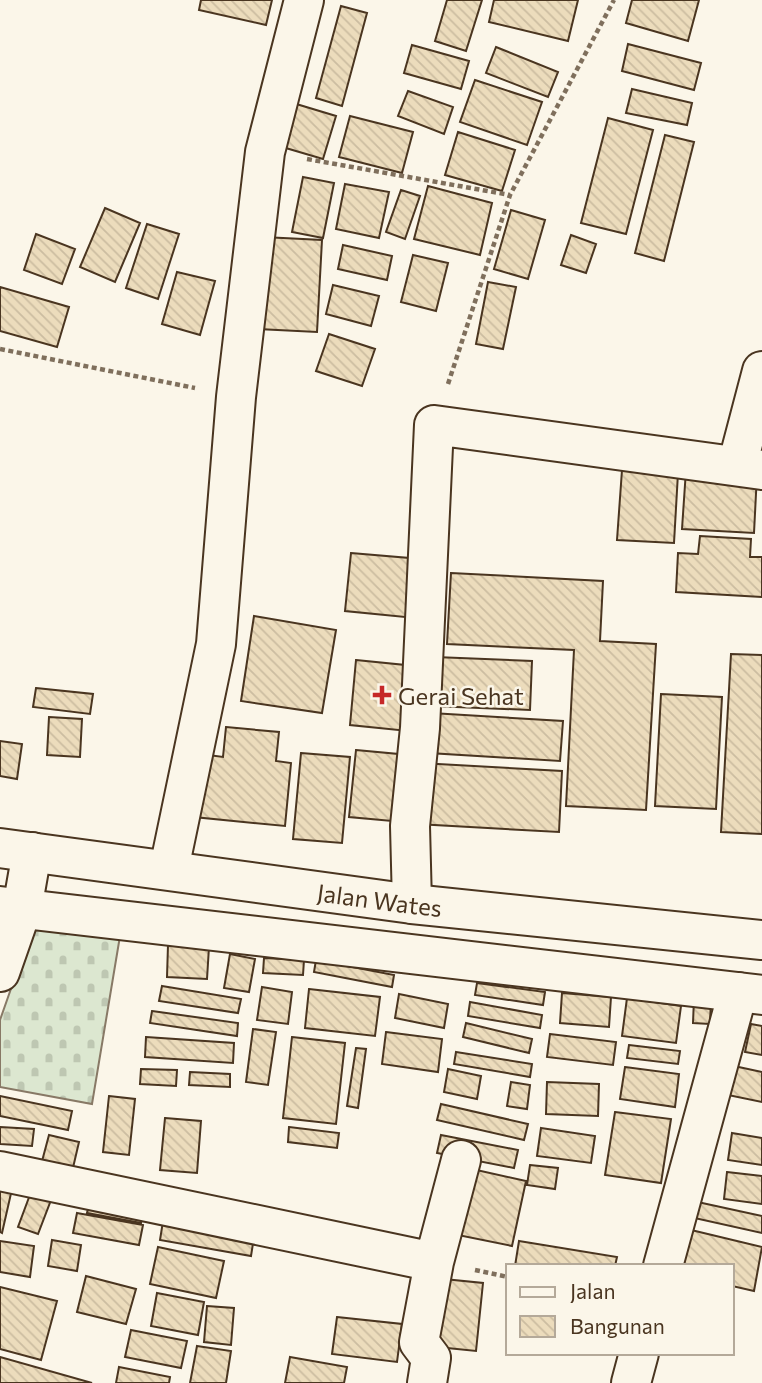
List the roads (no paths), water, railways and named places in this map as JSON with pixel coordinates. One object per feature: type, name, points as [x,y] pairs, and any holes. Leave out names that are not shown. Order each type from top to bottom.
[{"type":"street","points":[[169,869],[216,644],[236,397],[265,152],[304,0]]},
{"type":"street","points":[[412,904],[410,826],[420,728],[435,425],[749,468],[762,372]]},
{"type":"street","points":[[0,972],[11,908],[16,850]]},
{"type":"street","name":"Jalan Wates","points":[[16,850],[412,904],[762,940]]},
{"type":"street","name":"Jalan Wates","points":[[11,908],[750,994]]},
{"type":"street","points":[[664,1264],[750,994]]},
{"type":"street","points":[[427,1383],[431,1358],[419,1342],[434,1262],[461,1160]]},
{"type":"street","points":[[0,1171],[434,1262]]},
{"type":"street","points":[[631,1383],[638,1355]]},
{"type":"place","name":"Gerai Sehat","points":[[382,695]]}]
